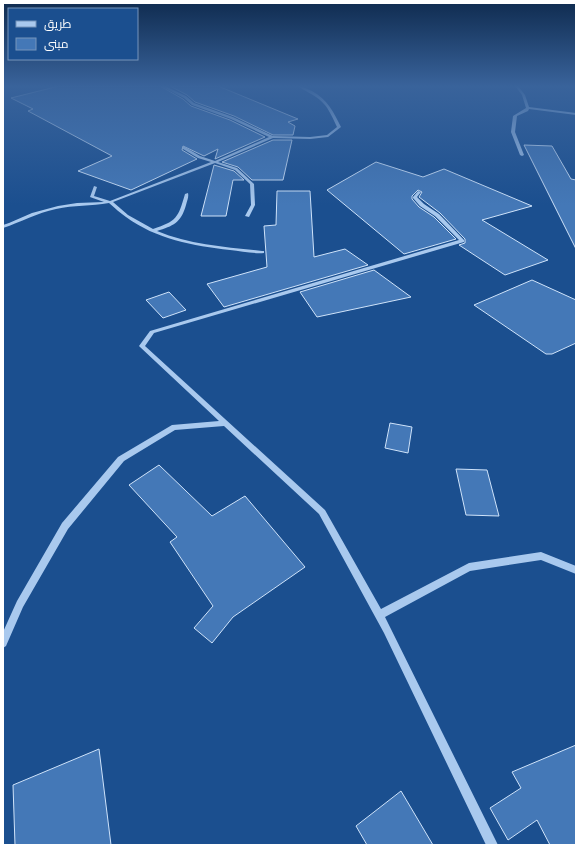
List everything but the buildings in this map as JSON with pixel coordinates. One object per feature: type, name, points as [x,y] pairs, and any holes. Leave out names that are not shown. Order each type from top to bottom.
[{"type":"street","points":[[249,126],[272,136],[310,138],[328,136],[339,127],[338,126]]},
{"type":"street","points":[[514,126],[513,132],[522,155]]},
{"type":"street","points":[[3,227],[31,216],[66,206],[94,205],[110,202],[215,162],[272,136]]},
{"type":"street","points":[[184,148],[199,157],[236,169],[252,184],[253,205],[247,216]]},
{"type":"street","points":[[94,187],[92,197],[110,202],[135,223],[163,237],[192,244],[262,252]]},
{"type":"street","points":[[419,192],[415,197],[422,205],[437,215],[462,241],[152,332],[142,346],[322,512],[379,615],[492,845]]},
{"type":"street","points":[[152,231],[174,224],[180,218],[187,194]]},
{"type":"street","points":[[3,643],[20,604],[65,526],[121,459],[174,427],[226,423]]},
{"type":"street","points":[[379,615],[469,567],[541,556],[576,570]]}]
